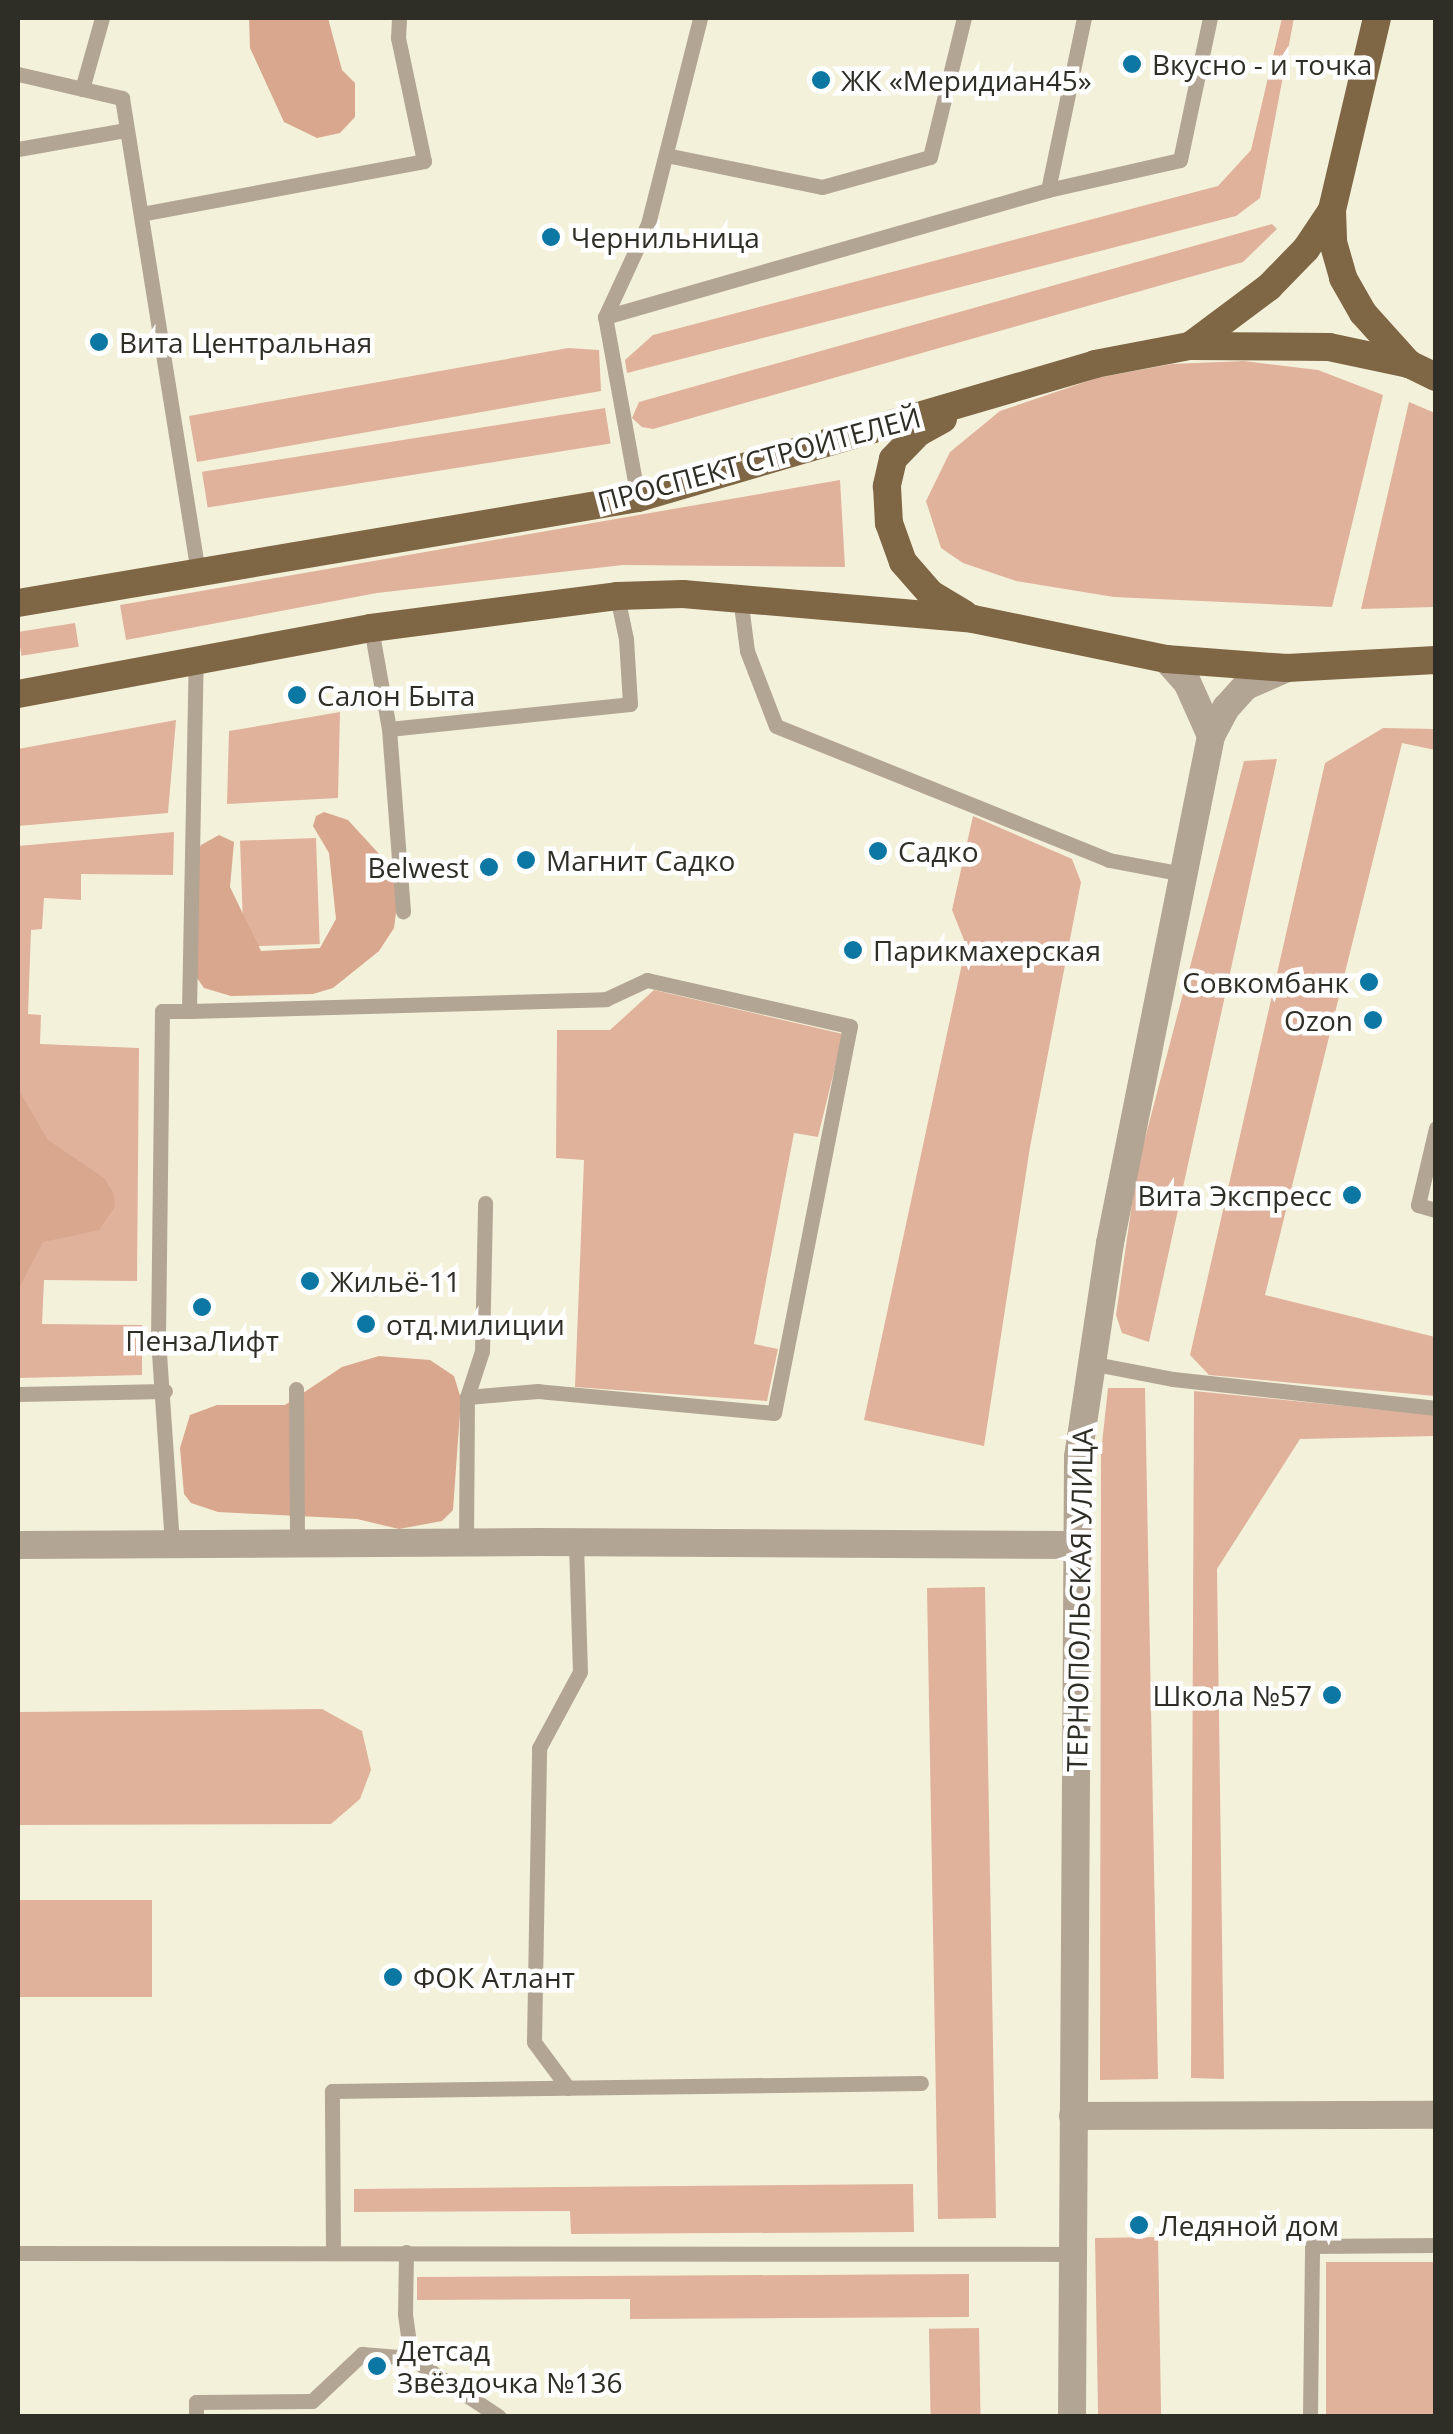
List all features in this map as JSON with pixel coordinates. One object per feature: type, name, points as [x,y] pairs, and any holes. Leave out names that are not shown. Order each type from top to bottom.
[{"type":"main road","points":[[1377,18],[1332,210],[1333,242],[1342,278],[1363,313],[1409,364]]},
{"type":"main road","points":[[1189,346],[1269,287],[1306,250],[1332,210]]},
{"type":"main road","name":"ПРОСПЕКТ СТРОИТЕЛЕЙ","points":[[18,603],[638,498],[1095,364],[1189,346],[1329,347],[1409,364],[1436,377]]},
{"type":"main road","points":[[973,619],[931,594],[903,562],[889,522],[886,486],[893,459],[918,433],[984,396]]},
{"type":"main road","points":[[18,694],[371,628],[617,596],[740,597],[973,619],[1166,658],[1287,668],[1436,660]]},
{"type":"street","points":[[1166,658],[1187,682],[1211,736]]},
{"type":"street","name":"ТЕРНОПОЛЬСКАЯ УЛИЦА","points":[[1072,2416],[1078,1457],[1090,1363],[1211,736],[1226,708],[1246,686],[1287,668]]},
{"type":"street","points":[[18,1546],[466,1542],[1078,1545]]},
{"type":"street","points":[[1073,2116],[1436,2115]]},
{"type":"lane","points":[[82,89],[102,18]]},
{"type":"lane","points":[[141,214],[424,162],[398,38],[400,18]]},
{"type":"lane","points":[[638,498],[606,316],[648,224],[700,18]]},
{"type":"lane","points":[[666,155],[822,187],[930,157],[964,18]]},
{"type":"lane","points":[[1048,190],[1084,18]]},
{"type":"lane","points":[[606,316],[1048,190],[1180,160],[1210,18]]},
{"type":"lane","points":[[18,74],[122,98],[198,573]]},
{"type":"lane","points":[[18,149],[126,130]]},
{"type":"lane","points":[[389,729],[630,704],[626,639],[617,596]]},
{"type":"lane","points":[[740,597],[747,651],[776,726],[1109,860],[1183,874]]},
{"type":"lane","points":[[371,628],[389,729],[402,910]]},
{"type":"lane","points":[[189,1011],[196,660]]},
{"type":"lane","points":[[172,1544],[165,1391],[158,1339],[162,1012],[606,999],[646,980],[850,1026],[774,1413],[538,1391],[467,1398]]},
{"type":"lane","points":[[1436,1128],[1418,1205],[1436,1210]]},
{"type":"lane","points":[[466,1542],[467,1398],[482,1350],[485,1202]]},
{"type":"lane","points":[[1090,1363],[1173,1378],[1436,1408]]},
{"type":"lane","points":[[296,1389],[296,1543]]},
{"type":"lane","points":[[18,1394],[165,1391]]},
{"type":"lane","points":[[568,2088],[534,2042],[539,1748],[580,1672],[576,1542]]},
{"type":"lane","points":[[333,2252],[332,2091],[921,2083]]},
{"type":"lane","points":[[1310,2416],[1312,2246],[1436,2245]]},
{"type":"lane","points":[[406,2252],[405,2314],[411,2358]]},
{"type":"lane","points":[[18,2253],[1073,2254]]},
{"type":"lane","points":[[196,2416],[196,2402],[312,2400],[362,2354],[411,2358],[498,2416]]},
{"type":"shaded area","points":[[249,18],[328,18],[342,70],[355,83],[355,117],[340,133],[317,138],[284,122],[250,48]]},
{"type":"shaded area","points":[[1282,18],[1294,18],[1260,198],[1236,216],[627,373],[625,360],[653,335],[1218,186],[1251,150]]},
{"type":"shaded area","points":[[1272,224],[1277,229],[1243,262],[653,429],[642,427],[632,418],[639,402]]},
{"type":"shaded area","points":[[568,348],[599,350],[601,391],[197,462],[189,416]]},
{"type":"shaded area","points":[[1244,361],[1318,370],[1383,395],[1332,607],[1114,597],[1016,581],[963,563],[941,548],[926,501],[950,452],[1000,411],[1097,378],[1172,364]]},
{"type":"shaded area","points":[[1409,402],[1435,413],[1435,607],[1361,609]]},
{"type":"shaded area","points":[[605,408],[611,444],[208,507],[202,472]]},
{"type":"shaded area","points":[[840,480],[845,567],[623,565],[377,593],[126,640],[120,605]]},
{"type":"shaded area","points":[[75,623],[79,647],[21,656],[18,632]]},
{"type":"shaded area","points":[[340,712],[338,798],[227,804],[229,731]]},
{"type":"shaded area","points":[[176,720],[168,813],[18,826],[18,749]]},
{"type":"shaded area","points":[[1383,728],[1435,729],[1435,750],[1402,743],[1265,1295],[1435,1337],[1435,1396],[1209,1375],[1190,1355],[1325,763]]},
{"type":"shaded area","points":[[1277,759],[1149,1342],[1122,1333],[1116,1315],[1137,1169],[1244,761]]},
{"type":"shaded area","points":[[324,812],[348,820],[392,868],[398,898],[394,928],[379,951],[333,988],[313,994],[231,996],[204,988],[197,978],[195,859],[201,845],[219,835],[234,842],[230,887],[261,951],[320,948],[336,919],[329,853],[313,826],[316,816]]},
{"type":"shaded area","points":[[973,816],[1072,859],[1081,882],[1030,1147],[984,1446],[864,1420],[966,945],[952,910]]},
{"type":"shaded area","points":[[174,832],[173,875],[81,874],[81,900],[44,898],[42,929],[31,930],[28,1014],[41,1015],[40,1044],[139,1048],[137,1281],[44,1280],[42,1324],[142,1325],[142,1375],[18,1378],[18,846]]},
{"type":"shaded area","points":[[316,838],[320,944],[244,947],[240,841]]},
{"type":"shaded area","points":[[654,990],[843,1034],[818,1137],[794,1133],[754,1344],[778,1349],[767,1401],[575,1387],[584,1160],[556,1158],[557,1030],[610,1030]]},
{"type":"shaded area","points":[[18,1089],[48,1140],[104,1178],[114,1194],[115,1207],[99,1230],[43,1242],[18,1290]]},
{"type":"shaded area","points":[[379,1356],[430,1360],[454,1376],[461,1399],[453,1510],[442,1521],[399,1529],[357,1519],[218,1512],[191,1503],[184,1494],[180,1448],[190,1415],[217,1405],[285,1405],[342,1367]]},
{"type":"shaded area","points":[[1108,1388],[1145,1388],[1158,2079],[1100,2080],[1101,1453]]},
{"type":"shaded area","points":[[1194,1391],[1435,1415],[1435,1436],[1300,1439],[1217,1569],[1224,2079],[1191,2078]]},
{"type":"shaded area","points":[[985,1587],[996,2218],[938,2219],[927,1588]]},
{"type":"shaded area","points":[[322,1709],[362,1731],[371,1770],[360,1799],[331,1824],[18,1825],[18,1712]]},
{"type":"shaded area","points":[[18,1900],[152,1900],[152,1997],[18,1997]]},
{"type":"shaded area","points":[[913,2184],[914,2232],[571,2234],[570,2211],[354,2212],[354,2189]]},
{"type":"shaded area","points":[[1158,2237],[1161,2416],[1098,2416],[1095,2238]]},
{"type":"shaded area","points":[[1326,2262],[1435,2262],[1435,2416],[1326,2416]]},
{"type":"shaded area","points":[[969,2274],[969,2317],[630,2319],[630,2299],[417,2300],[417,2277]]},
{"type":"shaded area","points":[[979,2328],[981,2416],[931,2416],[929,2329]]},
{"type":"place","name":"Вкусно - и точка","points":[[1132,64]]},
{"type":"place","name":"ЖК «Меридиан45»","points":[[821,80]]},
{"type":"place","name":"Чернильница","points":[[551,237]]},
{"type":"place","name":"Вита Центральная","points":[[99,342]]},
{"type":"place","name":"Салон Быта","points":[[297,695]]},
{"type":"place","name":"Садко","points":[[878,851]]},
{"type":"place","name":"Магнит Садко","points":[[526,860]]},
{"type":"place","name":"Belwest","points":[[489,867]]},
{"type":"place","name":"Парикмахерская","points":[[853,950]]},
{"type":"place","name":"Совкомбанк","points":[[1369,982]]},
{"type":"place","name":"Ozon","points":[[1373,1020]]},
{"type":"place","name":"Вита Экспресс","points":[[1352,1195]]},
{"type":"place","name":"Жильё-11","points":[[310,1281]]},
{"type":"place","name":"ПензаЛифт","points":[[202,1307]]},
{"type":"place","name":"отд.милиции","points":[[366,1324]]},
{"type":"place","name":"Школа №57","points":[[1332,1695]]},
{"type":"place","name":"ФОК Атлант","points":[[393,1977]]},
{"type":"place","name":"Ледяной дом","points":[[1139,2225]]},
{"type":"place","name":"Детсад Звёздочка №136","points":[[377,2366]]}]
